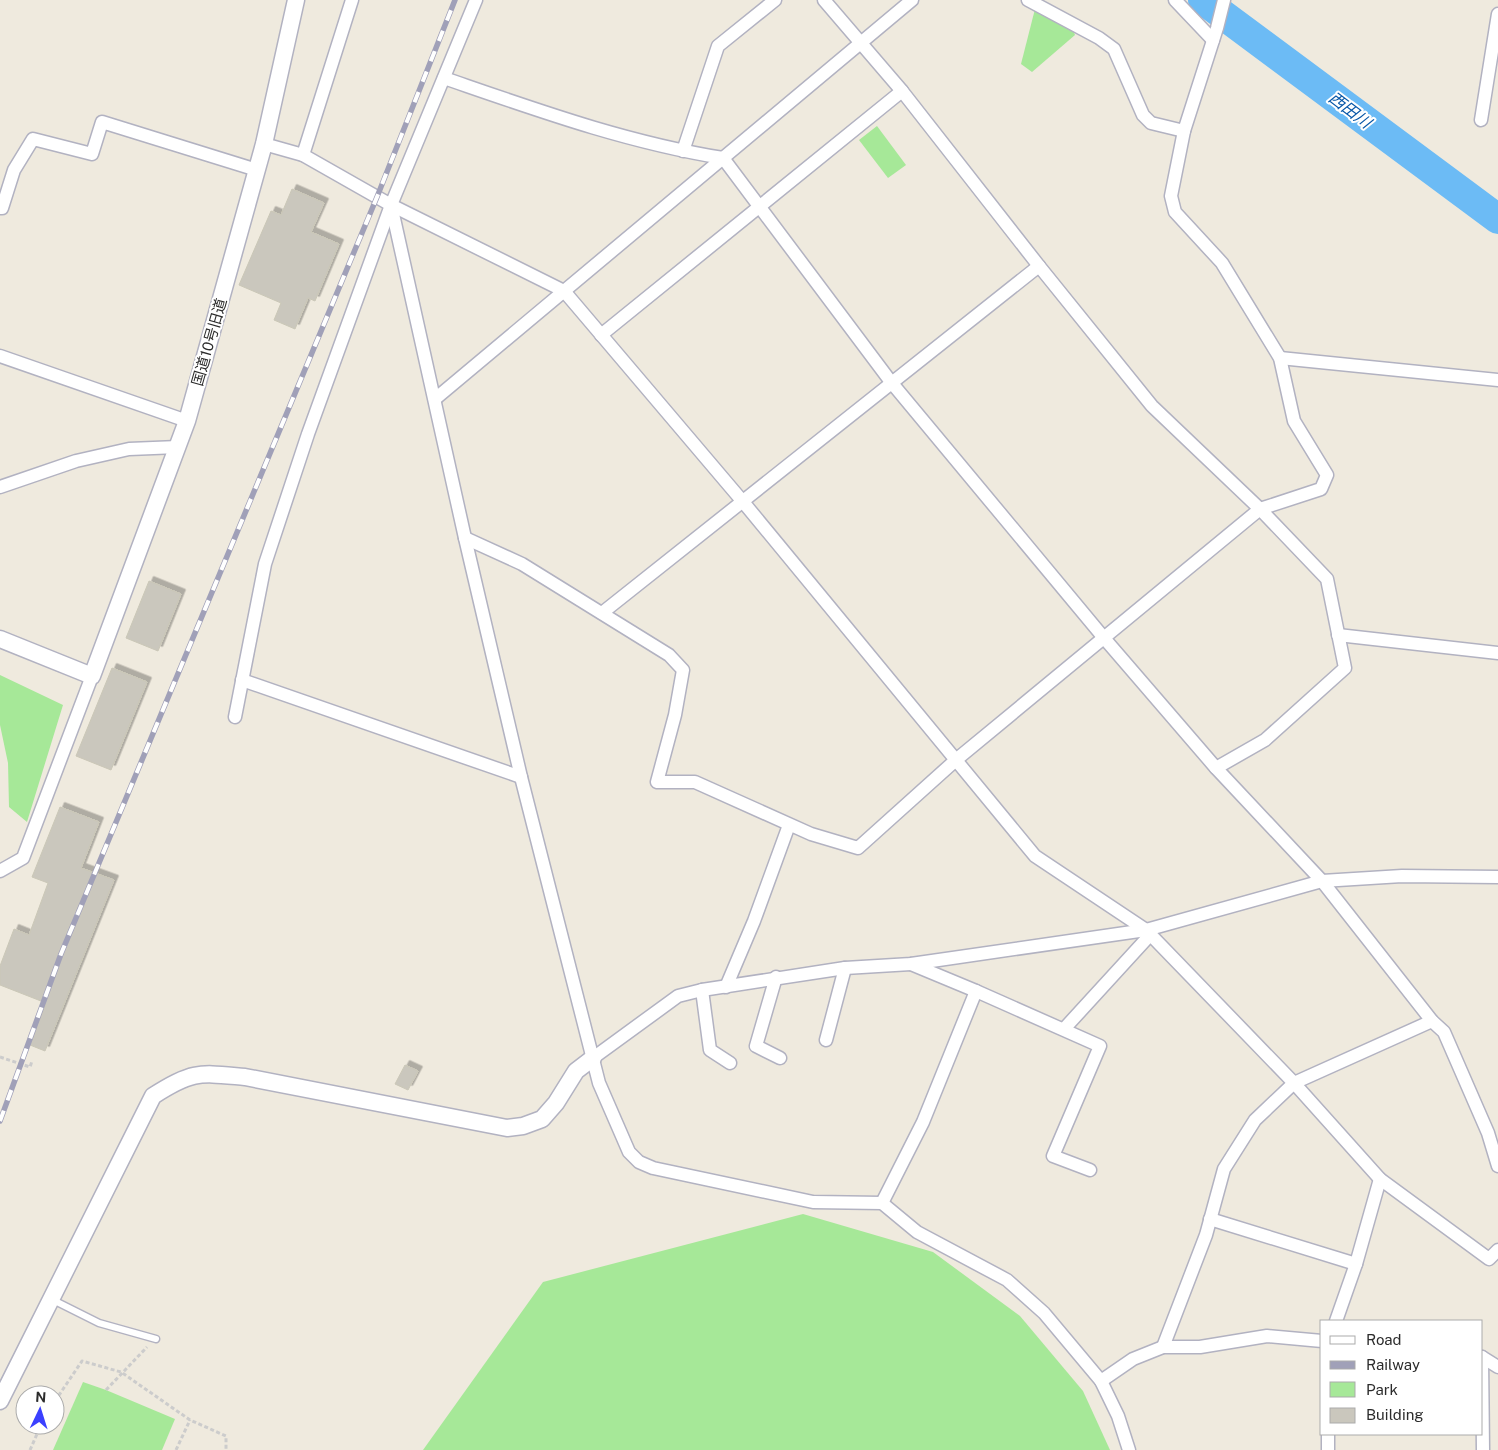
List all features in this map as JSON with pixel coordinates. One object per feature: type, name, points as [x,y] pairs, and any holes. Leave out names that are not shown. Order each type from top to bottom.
[{"type":"street","name":"国道10号旧道","points":[[92,676],[187,421],[264,144],[296,0]]},
{"type":"street","points":[[303,155],[352,0]]},
{"type":"street","points":[[236,717],[265,564],[308,434],[391,205],[476,0]]},
{"type":"street","points":[[682,151],[718,46],[775,0]]},
{"type":"street","points":[[824,0],[902,90],[1039,266],[1152,406],[1260,509],[1327,579],[1345,668],[1265,740],[1216,768]]},
{"type":"street","points":[[435,399],[912,0]]},
{"type":"street","points":[[1028,0],[1099,38],[1114,49],[1143,115],[1150,124],[1184,131]]},
{"type":"street","points":[[1175,0],[1215,34]]},
{"type":"street","points":[[465,538],[522,564],[669,655],[683,670],[675,715],[657,782],[695,782],[810,834],[858,848],[957,759],[1260,509],[1322,489],[1327,475],[1294,421],[1280,358],[1222,263],[1175,212],[1171,196],[1184,131],[1224,0]]},
{"type":"street","points":[[1481,120],[1498,14]]},
{"type":"street","points":[[444,78],[596,130],[682,151],[723,158],[891,382],[1104,638],[1216,768],[1322,881],[1432,1021],[1444,1032],[1488,1134],[1498,1166]]},
{"type":"street","points":[[602,336],[902,90]]},
{"type":"street","points":[[0,208],[2,208],[14,170],[33,139],[92,154],[102,122],[257,170]]},
{"type":"street","points":[[264,144],[303,155],[391,205],[564,291],[744,502],[1035,856],[1148,932],[1294,1084],[1380,1179],[1489,1259],[1498,1250]]},
{"type":"street","points":[[391,205],[465,538],[521,777],[592,1058],[613,1118],[629,1152],[639,1162],[653,1168],[813,1202],[882,1203],[917,1232],[1007,1280],[1044,1313],[1101,1381],[1118,1416],[1129,1450]]},
{"type":"street","points":[[602,613],[1039,266]]},
{"type":"street","points":[[0,356],[187,421]]},
{"type":"street","points":[[1280,358],[1498,380]]},
{"type":"street","points":[[0,487],[76,461],[129,449],[178,447]]},
{"type":"street","points":[[1338,635],[1498,653]]},
{"type":"street","points":[[0,639],[92,676],[23,858],[0,871]]},
{"type":"street","points":[[242,680],[521,777]]},
{"type":"street","points":[[726,987],[754,921],[790,825]]},
{"type":"street","points":[[0,1401],[153,1096],[185,1077],[203,1074],[245,1078],[507,1128],[523,1126],[542,1119],[556,1103],[576,1071],[678,996],[776,977],[844,968],[911,964],[1148,932],[1322,881],[1402,876],[1498,877]]},
{"type":"street","points":[[1064,1029],[1148,932]]},
{"type":"street","points":[[911,964],[1100,1046],[1053,1156],[1090,1170]]},
{"type":"street","points":[[826,1040],[844,968]]},
{"type":"street","points":[[776,977],[756,1046],[780,1058]]},
{"type":"street","points":[[702,990],[710,1050],[730,1063]]},
{"type":"street","points":[[882,1203],[923,1122],[976,991]]},
{"type":"street","points":[[1163,1348],[1210,1219],[1224,1169],[1255,1120],[1294,1084],[1432,1021]]},
{"type":"street","points":[[1336,1320],[1356,1264],[1380,1179]]},
{"type":"street","points":[[1210,1219],[1356,1264]]},
{"type":"street","points":[[1101,1381],[1133,1359],[1163,1348],[1200,1347],[1267,1336],[1320,1341]]},
{"type":"street","points":[[1483,1358],[1498,1367]]},
{"type":"street","points":[[1328,1435],[1328,1450]]},
{"type":"street","points":[[1483,1435],[1483,1450]]},
{"type":"lane","points":[[52,1299],[99,1323],[156,1339]]},
{"type":"path","points":[[0,1057],[30,1067],[32,1061]]},
{"type":"path","points":[[106,1390],[121,1372],[156,1339]]},
{"type":"path","points":[[65,1386],[82,1361],[121,1372],[190,1420],[226,1436],[226,1450]]},
{"type":"path","points":[[176,1450],[190,1420]]},
{"type":"path","points":[[30,1450],[37,1435]]},
{"type":"green space","points":[[1035,9],[1073,30],[1075,35],[1032,72],[1021,64]]},
{"type":"green space","points":[[877,126],[906,165],[888,178],[859,140]]},
{"type":"green space","points":[[0,675],[63,705],[27,822],[9,807],[8,763],[0,725]]},
{"type":"green space","points":[[803,1214],[933,1252],[1020,1316],[1083,1391],[1110,1450],[423,1450],[543,1282]]},
{"type":"green space","points":[[83,1382],[175,1419],[162,1450],[53,1450],[60,1435],[65,1435],[65,1423]]},
{"type":"building","points":[[292,189],[324,203],[311,232],[339,244],[315,301],[308,298],[295,329],[274,320],[281,303],[239,285],[271,211],[281,215]]},
{"type":"building","points":[[149,581],[181,594],[158,651],[126,638]]},
{"type":"building","points":[[112,668],[147,682],[111,770],[76,756]]},
{"type":"building","points":[[60,807],[99,822],[81,868],[114,880],[45,1051],[30,1045],[46,1003],[0,985],[0,966],[14,929],[29,935],[48,883],[32,877]]},
{"type":"building","points":[[405,1065],[418,1071],[408,1090],[395,1084]]},
{"type":"waterway","name":"西田川","points":[[1203,0],[1498,219]]},
{"type":"railway","points":[[0,1121],[61,954],[377,197],[455,0]]}]
